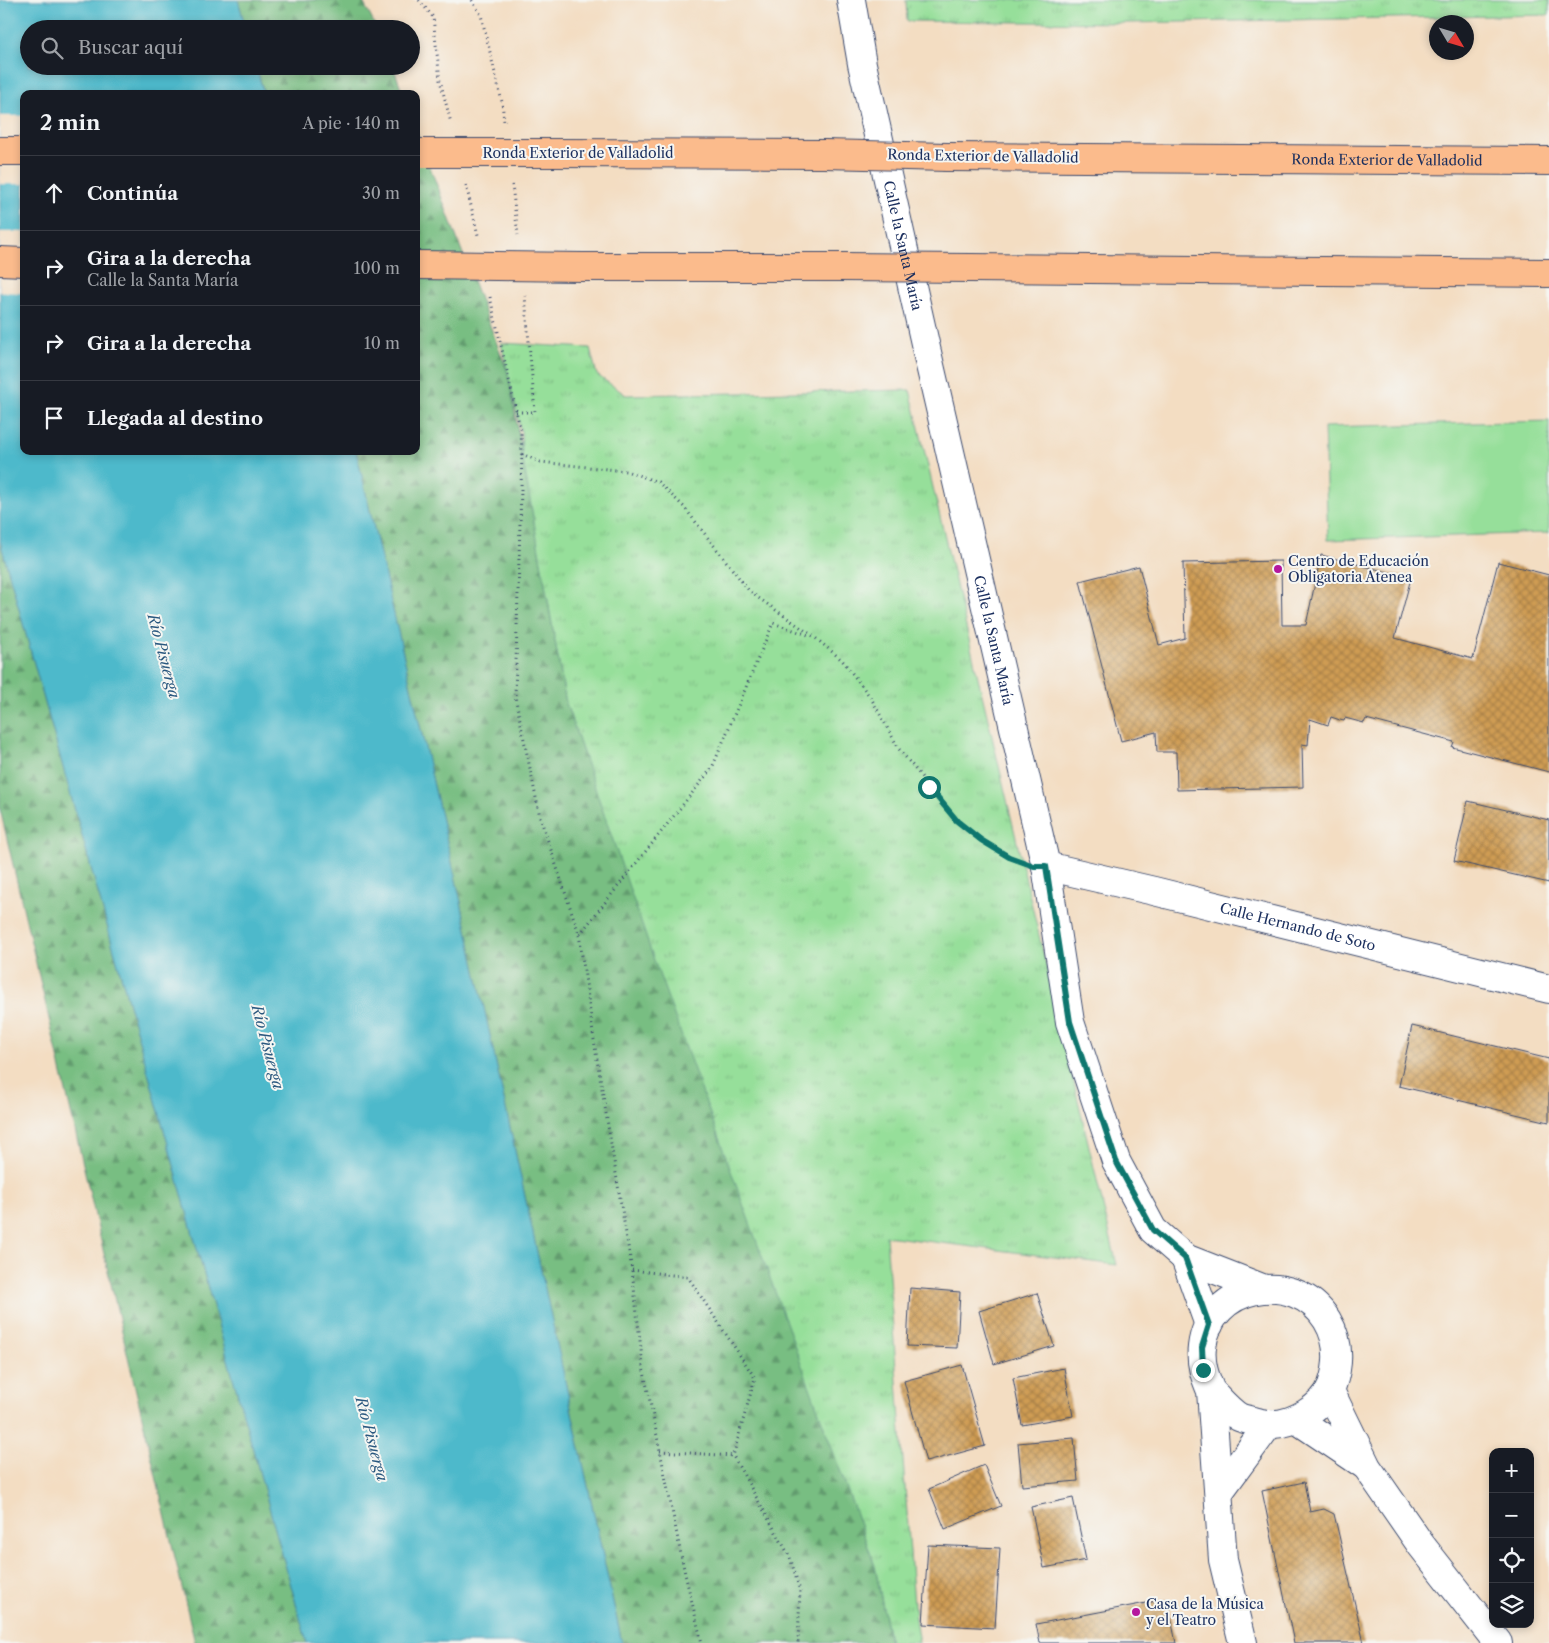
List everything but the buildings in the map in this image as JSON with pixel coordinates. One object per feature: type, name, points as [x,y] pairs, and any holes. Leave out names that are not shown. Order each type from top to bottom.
[{"type":"highway","points":[[0,151],[20,151]]},
{"type":"highway","name":"Ronda Exterior de Valladolid","points":[[420,153],[824,154],[947,157],[1549,160]]},
{"type":"highway","points":[[0,262],[20,262]]},
{"type":"highway","points":[[420,265],[1549,272]]},
{"type":"street","name":"Calle la Santa María","points":[[851,0],[872,111],[1046,866],[1070,1022],[1116,1161],[1153,1230],[1185,1258],[1262,1288]]},
{"type":"street","name":"Calle Hernando de Soto","points":[[1046,866],[1164,893],[1549,989]]},
{"type":"street","name":"Calle la Santa María","points":[[1185,1258],[1209,1325]]},
{"type":"street","points":[[1211,1391],[1239,1417],[1269,1424],[1296,1419],[1317,1406],[1330,1391],[1336,1373],[1338,1351],[1333,1330],[1321,1311],[1305,1297],[1284,1289],[1262,1288],[1241,1294],[1223,1307],[1209,1325],[1202,1347],[1203,1370],[1211,1391],[1223,1560],[1243,1643]]},
{"type":"street","points":[[1330,1391],[1367,1467],[1421,1545],[1498,1643]]},
{"type":"street","points":[[1296,1419],[1367,1467]]},
{"type":"street","points":[[1219,1492],[1269,1424]]},
{"type":"path","points":[[419,0],[433,17],[440,80],[452,128]]},
{"type":"path","points":[[472,0],[481,15],[502,102],[505,129]]},
{"type":"path","points":[[464,176],[479,243]]},
{"type":"path","points":[[512,184],[518,239]]},
{"type":"path","points":[[489,292],[521,432],[515,696],[540,817],[579,934],[595,1047],[632,1270],[643,1367],[685,1574],[702,1643]]},
{"type":"path","points":[[516,412],[535,412],[524,295]]},
{"type":"path","points":[[522,454],[540,462],[626,471],[658,482],[684,508],[750,592],[813,636],[842,660],[871,698],[900,749],[957,821],[981,840],[1009,857],[1034,866],[1046,866]]},
{"type":"path","points":[[579,934],[712,768],[773,623],[813,636]]},
{"type":"path","points":[[632,1270],[688,1277],[755,1378],[733,1456],[790,1557],[800,1591],[798,1643]]},
{"type":"path","points":[[660,1451],[733,1456]]},
{"type":"green space","points":[[238,0],[362,0],[372,20],[244,20]]},
{"type":"green space","points":[[906,0],[1549,0],[1549,15],[1429,15],[1429,17],[1128,23],[907,21]]},
{"type":"green space","points":[[259,75],[396,75],[402,90],[263,90]]},
{"type":"green space","points":[[420,141],[508,373],[566,703],[875,1566],[890,1643],[622,1643],[461,902],[357,455],[420,455]]},
{"type":"green space","points":[[501,343],[590,348],[597,375],[626,395],[910,390],[1117,1265],[886,1236],[915,1618],[919,1643],[890,1643],[875,1566],[654,960],[566,703],[522,454],[521,432]]},
{"type":"green space","points":[[1549,421],[1549,533],[1328,540],[1324,427]]},
{"type":"green space","points":[[0,541],[307,1643],[195,1643],[0,809]]},
{"type":"water","name":"Río Pisuerga","points":[[0,0],[238,0],[244,20],[20,20],[20,75],[259,75],[263,90],[20,90],[20,455],[357,455],[461,902],[622,1643],[307,1643],[0,541]]},
{"type":"pier","points":[[0,116],[20,116],[20,184],[0,184]]},
{"type":"pier","points":[[0,232],[20,232],[20,293],[0,292]]},
{"type":"place","name":"Centro de Educación Obligatoria Atenea","points":[[1278,569]]},
{"type":"place","name":"Casa de la Música y el Teatro","points":[[1136,1612]]},
{"type":"route","points":[[929,787],[957,821],[981,840],[1009,857],[1034,866],[1046,866],[1070,1022],[1116,1161],[1153,1230],[1185,1258],[1209,1325],[1202,1347],[1203,1370]]}]
